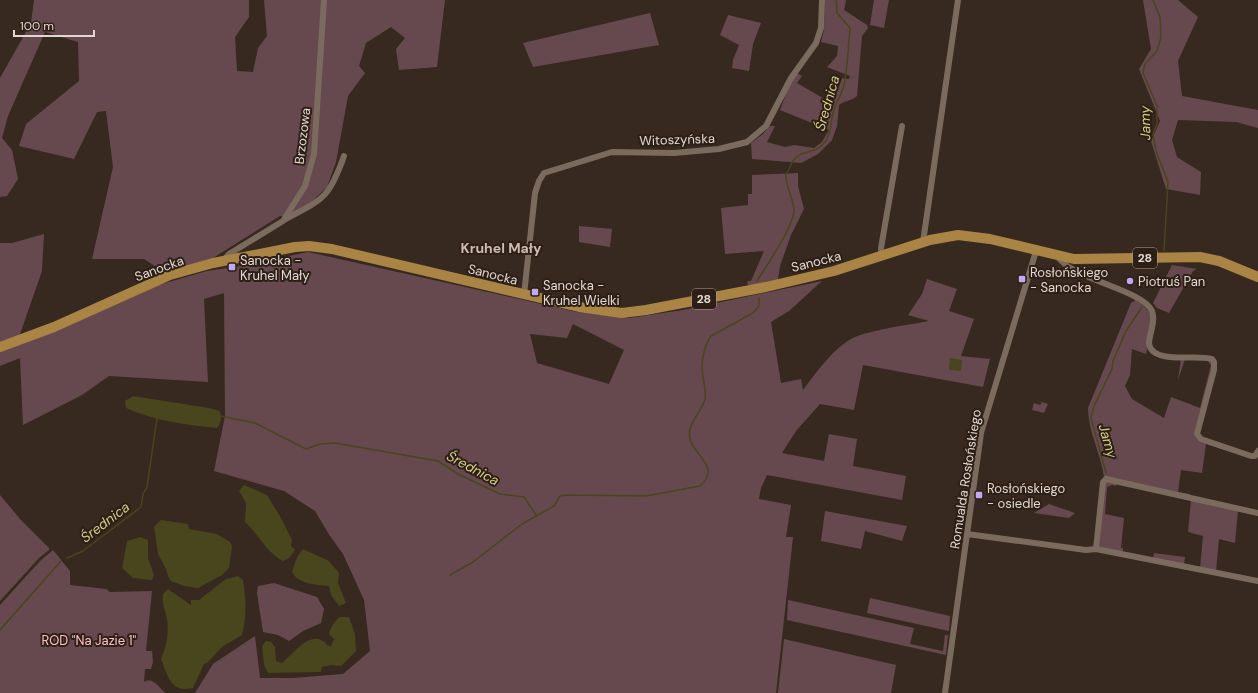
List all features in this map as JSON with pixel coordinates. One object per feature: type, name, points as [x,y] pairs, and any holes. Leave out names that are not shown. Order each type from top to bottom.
[{"type":"main road","name":"Sanocka","points":[[0,347],[54,327],[160,279],[223,261],[295,247],[315,246],[593,310],[631,312],[766,287],[834,271],[943,237],[970,236],[1001,241],[1036,251]]},
{"type":"main road","name":"28","points":[[1036,251],[1074,260],[1200,257],[1219,261],[1256,276]]},
{"type":"street","name":"Brzozowa","points":[[223,261],[229,254],[283,220],[305,186],[314,154],[324,0]]},
{"type":"street","name":"Witoszyńska","points":[[524,295],[535,193],[539,181],[544,173],[612,152],[674,153],[719,149],[747,142],[766,126],[791,78],[816,43],[821,28],[822,0]]},
{"type":"street","points":[[923,242],[958,0]]},
{"type":"street","points":[[882,256],[881,248],[902,126]]},
{"type":"street","points":[[283,220],[317,203],[330,190],[344,156]]},
{"type":"street","name":"Romualda Rosłońskiego","points":[[944,693],[981,433],[1036,251]]},
{"type":"street","points":[[1058,257],[1068,267],[1133,296],[1148,305],[1152,310],[1153,324],[1148,344],[1152,352],[1163,356],[1209,358],[1214,362],[1214,370],[1197,430],[1199,437],[1251,456],[1255,456],[1258,451]]},
{"type":"street","points":[[1096,549],[1103,482],[1106,479],[1258,513]]},
{"type":"street","points":[[966,534],[1086,550],[1096,549],[1258,581]]},
{"type":"green space","points":[[34,0],[249,0],[249,17],[235,37],[237,71],[253,72],[258,48],[267,36],[264,0],[445,0],[437,67],[399,70],[396,49],[405,38],[391,27],[366,43],[359,66],[365,73],[348,96],[336,162],[327,187],[306,207],[288,216],[280,216],[213,258],[164,272],[144,259],[92,259],[113,167],[106,111],[97,112],[74,159],[19,146],[26,124],[79,81],[78,42],[45,32],[8,116],[2,138],[12,150],[18,179],[7,196],[0,197],[0,78],[31,23]]},
{"type":"green space","points":[[825,0],[846,0],[844,10],[867,25],[868,28],[862,36],[857,96],[839,105],[837,126],[832,140],[818,154],[801,163],[752,159],[751,143],[763,134],[770,126],[775,126],[767,142],[785,147],[794,145],[814,148],[822,142],[829,130],[780,110],[791,81],[797,73],[802,76],[797,83],[828,101],[838,90],[842,78],[849,79],[850,76],[827,67],[837,56],[838,46],[821,42],[824,30]]},
{"type":"green space","points":[[874,0],[889,0],[884,28],[870,25]]},
{"type":"green space","points":[[1143,0],[1178,0],[1198,17],[1178,61],[1182,96],[1258,110],[1258,128],[1236,122],[1178,120],[1172,140],[1177,157],[1201,172],[1200,195],[1166,189],[1151,141],[1160,121],[1139,69],[1151,49]]},
{"type":"green space","points":[[650,13],[659,45],[533,67],[523,43]]},
{"type":"green space","points":[[728,15],[761,23],[753,44],[749,71],[732,68],[733,60],[739,45],[720,35]]},
{"type":"green space","points":[[798,173],[798,186],[804,209],[791,235],[780,266],[778,280],[750,286],[747,284],[748,281],[751,281],[764,251],[725,254],[721,208],[748,205],[748,194],[752,194],[752,175]]},
{"type":"green space","points":[[579,226],[612,229],[610,247],[579,242]]},
{"type":"green space","points":[[44,234],[42,271],[19,337],[0,343],[0,243],[12,243]]},
{"type":"green space","points":[[308,252],[577,312],[629,318],[683,310],[822,281],[789,311],[771,322],[781,383],[801,379],[803,390],[831,355],[844,343],[851,339],[878,330],[929,321],[908,315],[922,294],[927,279],[957,289],[949,311],[974,319],[961,356],[990,359],[983,387],[863,365],[854,410],[820,404],[796,431],[782,453],[824,461],[829,434],[857,439],[853,466],[906,476],[902,500],[767,475],[761,488],[759,499],[791,505],[786,537],[793,537],[776,693],[195,693],[213,664],[255,636],[260,678],[293,678],[343,674],[370,651],[364,600],[343,554],[315,511],[284,491],[214,471],[225,416],[224,293],[204,299],[208,382],[109,376],[82,395],[23,425],[20,358],[0,366],[0,352],[54,331],[155,286],[207,271],[241,266]],"holes":[[[573,324],[624,350],[609,384],[537,363],[530,334],[567,338]]]},
{"type":"green space","points":[[1172,265],[1197,269],[1193,271],[1169,313],[1157,308],[1153,303]]},
{"type":"green space","points":[[1136,300],[1143,305],[1150,314],[1151,322],[1146,354],[1132,349],[1130,375],[1125,386],[1132,399],[1164,418],[1171,397],[1200,408],[1211,365],[1208,361],[1185,359],[1207,359],[1213,363],[1195,434],[1234,453],[1206,444],[1202,473],[1181,470],[1178,492],[1190,494],[1190,496],[1104,477],[1092,434],[1088,408],[1131,303]]},
{"type":"green space","points":[[1181,359],[1185,359],[1178,380]]},
{"type":"green space","points":[[1042,402],[1048,404],[1044,413],[1032,410],[1034,403],[1040,405]]},
{"type":"green space","points":[[1105,482],[1117,483],[1116,486],[1112,485],[1107,487],[1105,514],[1124,518],[1121,548],[1123,548],[1123,553],[1099,548]]},
{"type":"green space","points":[[0,495],[20,519],[49,548],[49,550],[39,558],[0,601]]},
{"type":"green space","points":[[1191,500],[1238,510],[1235,543],[1219,539],[1216,571],[1200,568],[1203,536],[1188,532]]},
{"type":"green space","points":[[1049,504],[1075,513],[1069,518],[1034,513]]},
{"type":"green space","points":[[825,511],[907,526],[902,541],[865,531],[861,549],[821,541]]},
{"type":"green space","name":"ROD \"Na Jazie 1\"","points":[[53,550],[70,571],[70,585],[106,589],[110,592],[152,591],[146,651],[152,651],[153,662],[151,669],[145,669],[144,682],[153,681],[165,693],[0,693],[0,605],[40,561]]},
{"type":"green space","points":[[1154,553],[1185,557],[1184,564],[1153,560]]},
{"type":"green space","points":[[274,583],[317,597],[324,609],[321,623],[303,631],[289,641],[278,635],[263,632],[257,593],[258,586]]},
{"type":"green space","points":[[870,598],[950,616],[949,631],[867,613]]},
{"type":"green space","points":[[788,600],[914,628],[910,644],[943,651],[945,635],[948,635],[946,655],[787,620]]},
{"type":"green space","points":[[784,639],[896,665],[891,693],[778,693]]},
{"type":"shaded area","points":[[950,358],[962,360],[961,371],[949,370]]},
{"type":"shaded area","points":[[133,396],[220,411],[220,422],[217,428],[182,424],[148,416],[126,408],[125,401]]},
{"type":"shaded area","points":[[244,485],[267,495],[292,540],[291,546],[295,550],[289,558],[283,561],[277,558],[245,522],[246,503],[239,491]]},
{"type":"shaded area","points":[[161,520],[188,524],[189,529],[217,534],[230,542],[232,546],[229,568],[222,575],[198,588],[184,586],[171,581],[158,554],[154,527]]},
{"type":"shaded area","points":[[140,537],[148,540],[148,558],[154,575],[152,580],[133,578],[122,568],[127,541]]},
{"type":"shaded area","points":[[303,549],[329,561],[339,573],[338,583],[346,603],[339,606],[331,595],[329,586],[308,583],[298,579],[295,576],[292,572],[297,557]]},
{"type":"shaded area","points":[[238,576],[243,580],[245,601],[245,621],[242,635],[222,647],[207,663],[204,664],[193,688],[185,689],[175,686],[168,677],[161,659],[168,632],[163,594],[168,589],[191,605],[191,600],[199,600],[226,579]]},
{"type":"shaded area","points":[[340,617],[349,617],[355,634],[356,651],[341,666],[331,665],[322,667],[321,672],[268,673],[264,665],[262,646],[266,641],[271,642],[275,647],[276,661],[282,663],[304,643],[310,640],[316,639],[322,641],[328,646],[331,646],[334,639],[329,634],[335,622]]},
{"type":"waterway","name":"Średnica","points":[[757,281],[778,247],[792,219],[794,206],[787,184],[786,175],[797,156],[821,147],[825,142],[829,135],[835,107],[843,88],[850,28],[837,13],[836,0]]},
{"type":"waterway","name":"Jamy","points":[[1153,0],[1160,17],[1161,37],[1157,51],[1145,64],[1143,73],[1157,106],[1157,124],[1153,134],[1156,151],[1168,182],[1164,251]]},
{"type":"waterway","name":"Średnica","points":[[450,575],[473,562],[522,524],[554,506],[560,496],[646,496],[700,486],[706,479],[708,473],[707,467],[692,445],[689,434],[692,423],[701,409],[705,399],[702,369],[707,342],[711,336],[753,313],[759,306],[759,298]]},
{"type":"waterway","name":"Jamy","points":[[1106,473],[1091,418],[1094,406],[1112,369],[1113,361],[1126,331],[1142,307]]},
{"type":"waterway","name":"Średnica","points":[[220,416],[255,423],[306,449],[320,444],[335,443],[438,461],[458,474],[500,494],[524,497],[536,515]]},
{"type":"waterway","name":"Średnica","points":[[67,558],[83,551],[141,507],[143,494],[147,487],[157,418]]},
{"type":"waterway","name":"Średnica","points":[[0,630],[61,561]]},
{"type":"place","name":"Sanocka - Kruhel Mały","points":[[232,267]]},
{"type":"place","name":"Rosłońskiego - Sanocka","points":[[1022,279]]},
{"type":"place","name":"Piotruś Pan","points":[[1130,281]]},
{"type":"place","name":"Sanocka - Kruhel Wielki","points":[[535,292]]},
{"type":"place","name":"Rosłońskiego - osiedle","points":[[979,495]]},
{"type":"district","name":"Kruhel Mały","points":[[501,248]]}]
